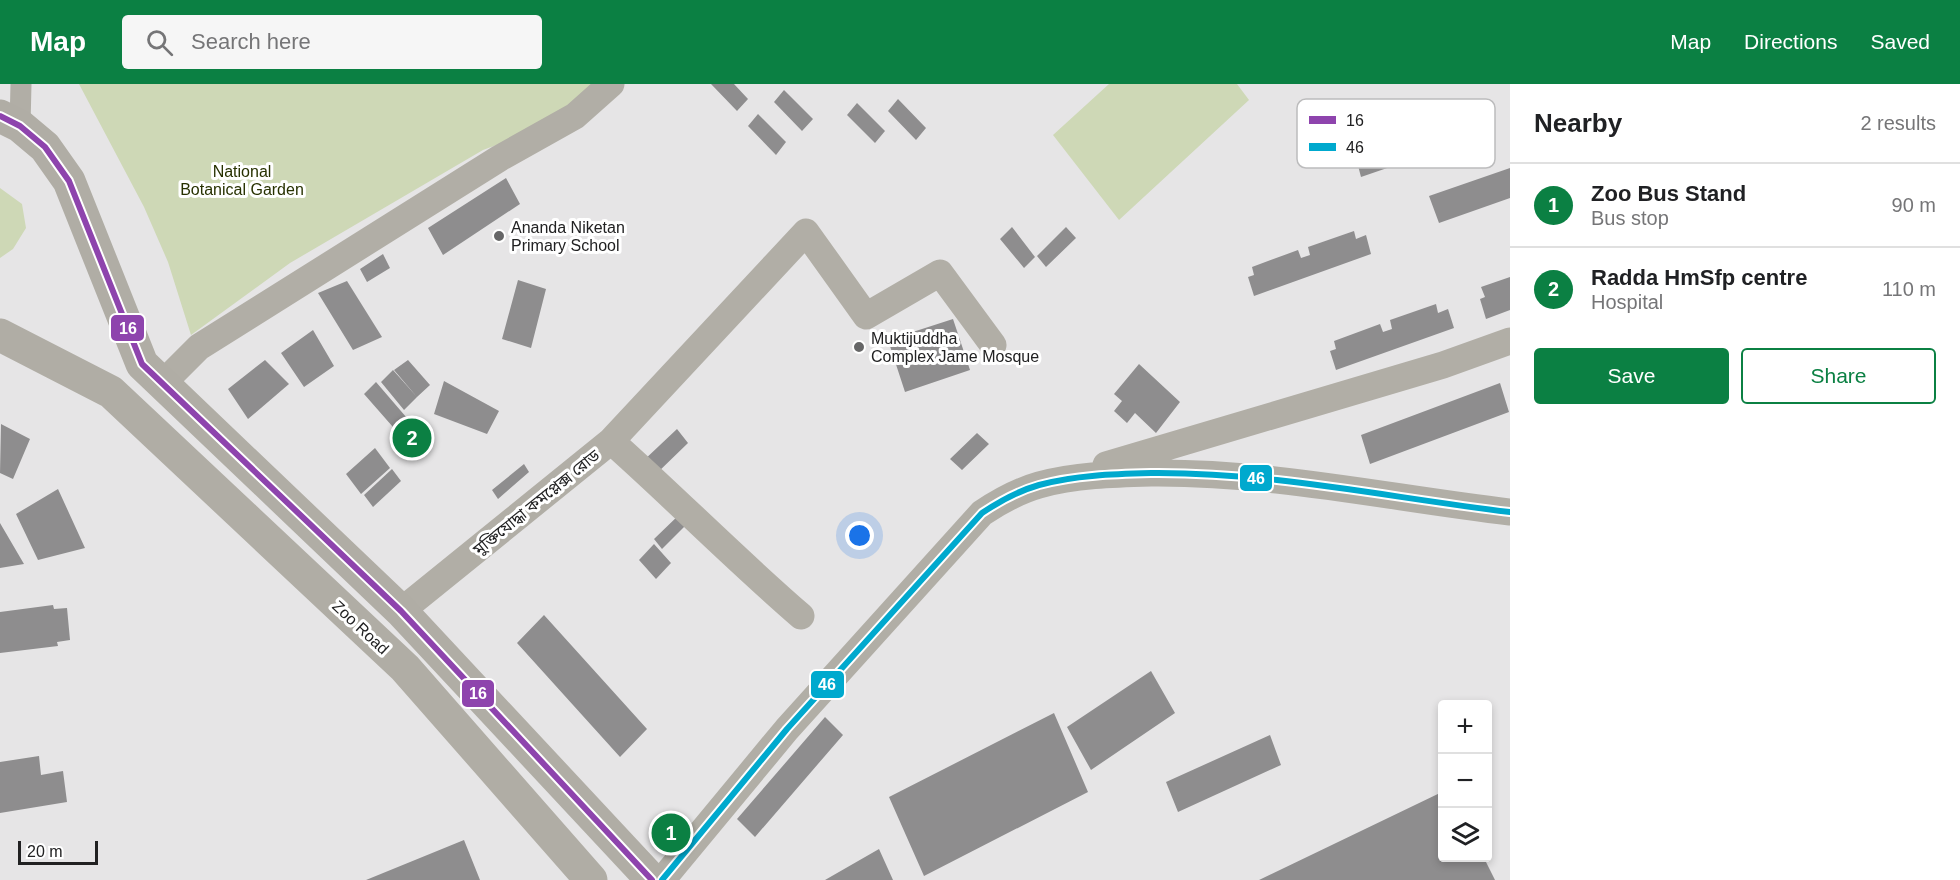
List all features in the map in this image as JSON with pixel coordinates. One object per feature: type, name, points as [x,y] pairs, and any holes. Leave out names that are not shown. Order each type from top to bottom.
[{"type":"main road","points":[[10,121],[45,147],[69,181],[152,374],[401,611],[652,880]]},
{"type":"main road","name":"Zoo Road","points":[[0,335],[111,392],[405,668],[591,880]]},
{"type":"main road","points":[[111,392],[152,374]]},
{"type":"street","points":[[10,121],[21,84]]},
{"type":"street","points":[[152,374],[199,347],[500,158],[575,116],[611,84]]},
{"type":"street","points":[[611,441],[806,232],[867,316],[940,273],[993,345]]},
{"type":"street","points":[[662,880],[787,729],[982,513],[1003,499],[1039,485],[1443,365],[1510,341]]},
{"type":"street","name":"মুক্তিযোদ্ধা কমপ্লেক্স রোড","points":[[401,611],[611,441],[675,498],[727,551],[801,616]]},
{"type":"street","points":[[1039,485],[1120,474],[1224,474],[1510,512]]},
{"type":"green space","name":"National Botanical Garden","points":[[79,84],[597,84],[540,129],[483,150],[290,263],[191,335],[168,262],[144,207]]},
{"type":"green space","points":[[1109,84],[1237,84],[1249,100],[1119,220],[1053,135]]},
{"type":"green space","points":[[0,188],[22,204],[26,228],[13,249],[0,258]]},
{"type":"building","points":[[711,84],[734,84],[748,99],[737,111]]},
{"type":"building","points":[[784,90],[813,119],[802,131],[774,102]]},
{"type":"building","points":[[898,99],[926,128],[916,140],[888,111]]},
{"type":"building","points":[[857,103],[885,131],[875,143],[847,115]]},
{"type":"building","points":[[758,114],[786,142],[776,155],[748,126]]},
{"type":"building","points":[[1359,168],[1387,168],[1361,177]]},
{"type":"building","points":[[1510,168],[1510,198],[1439,223],[1429,196]]},
{"type":"building","points":[[506,178],[520,204],[443,255],[428,228]]},
{"type":"building","points":[[1012,227],[1035,257],[1024,268],[1000,239]]},
{"type":"building","points":[[1066,227],[1076,238],[1046,267],[1037,256]]},
{"type":"building","points":[[1354,231],[1356,239],[1366,235],[1371,254],[1254,296],[1248,277],[1254,275],[1252,267],[1298,250],[1301,258],[1310,255],[1308,247]]},
{"type":"building","points":[[383,254],[390,268],[367,282],[360,269]]},
{"type":"building","points":[[1510,277],[1510,310],[1486,319],[1480,299],[1485,297],[1481,287]]},
{"type":"building","points":[[518,280],[546,289],[531,348],[502,339]]},
{"type":"building","points":[[347,281],[382,337],[353,350],[318,293]]},
{"type":"building","points":[[1436,304],[1438,313],[1448,309],[1454,328],[1336,370],[1330,351],[1336,349],[1334,341],[1380,324],[1383,332],[1392,329],[1390,320]]},
{"type":"building","points":[[953,319],[970,370],[905,392],[888,340]]},
{"type":"building","points":[[313,330],[334,366],[304,387],[281,353]]},
{"type":"building","points":[[265,360],[289,384],[248,419],[228,389]]},
{"type":"building","points":[[408,360],[430,385],[417,397],[394,370]]},
{"type":"building","points":[[1139,364],[1180,402],[1156,433],[1135,413],[1127,423],[1114,411],[1122,401],[1114,394]]},
{"type":"building","points":[[393,370],[417,397],[404,410],[381,382]]},
{"type":"building","points":[[444,381],[499,411],[487,434],[434,414]]},
{"type":"building","points":[[376,382],[425,439],[414,451],[364,394]]},
{"type":"building","points":[[1500,383],[1509,412],[1370,464],[1361,435]]},
{"type":"building","points":[[1,424],[30,439],[13,479],[0,473]]},
{"type":"building","points":[[677,429],[688,443],[654,476],[642,462]]},
{"type":"building","points":[[977,433],[989,444],[962,470],[950,459]]},
{"type":"building","points":[[375,448],[390,468],[361,494],[346,474]]},
{"type":"building","points":[[524,464],[529,472],[498,499],[492,490]]},
{"type":"building","points":[[392,469],[401,481],[373,507],[364,495]]},
{"type":"building","points":[[58,489],[85,548],[38,560],[16,514]]},
{"type":"building","points":[[682,512],[690,521],[662,549],[654,539]]},
{"type":"building","points":[[0,523],[24,564],[0,568]]},
{"type":"building","points":[[654,544],[671,563],[656,579],[639,560]]},
{"type":"building","points":[[53,605],[54,609],[67,608],[70,640],[57,642],[58,646],[0,653],[0,612]]},
{"type":"building","points":[[544,615],[647,729],[620,757],[517,643]]},
{"type":"building","points":[[1151,671],[1175,713],[1091,770],[1067,727]]},
{"type":"building","points":[[1054,713],[1088,792],[924,876],[889,797]]},
{"type":"building","points":[[825,717],[843,735],[755,837],[737,819]]},
{"type":"building","points":[[1270,735],[1281,765],[1178,812],[1166,782]]},
{"type":"building","points":[[39,756],[41,775],[63,771],[67,802],[0,813],[0,762]]},
{"type":"building","points":[[1438,794],[1438,862],[1486,862],[1495,880],[1259,880]]},
{"type":"building","points":[[464,840],[480,880],[366,880]]},
{"type":"building","points":[[879,849],[893,880],[825,880]]},
{"type":"transit line","name":"16","points":[[0,116],[20,126],[45,147],[69,181],[142,364],[401,611],[652,880]]},
{"type":"transit line","name":"46","points":[[662,880],[787,729],[982,513],[1016,493],[1039,485],[1081,477],[1152,473],[1197,474],[1287,481],[1510,512]]},
{"type":"place","name":"Ananda Niketan Primary School","points":[[499,236]]},
{"type":"place","name":"Muktijuddha Complex Jame Mosque","points":[[859,347]]},
{"type":"place","name":"Radda HmSfp centre","points":[[412,438]]},
{"type":"place","name":"Zoo Bus Stand","points":[[671,833]]}]
